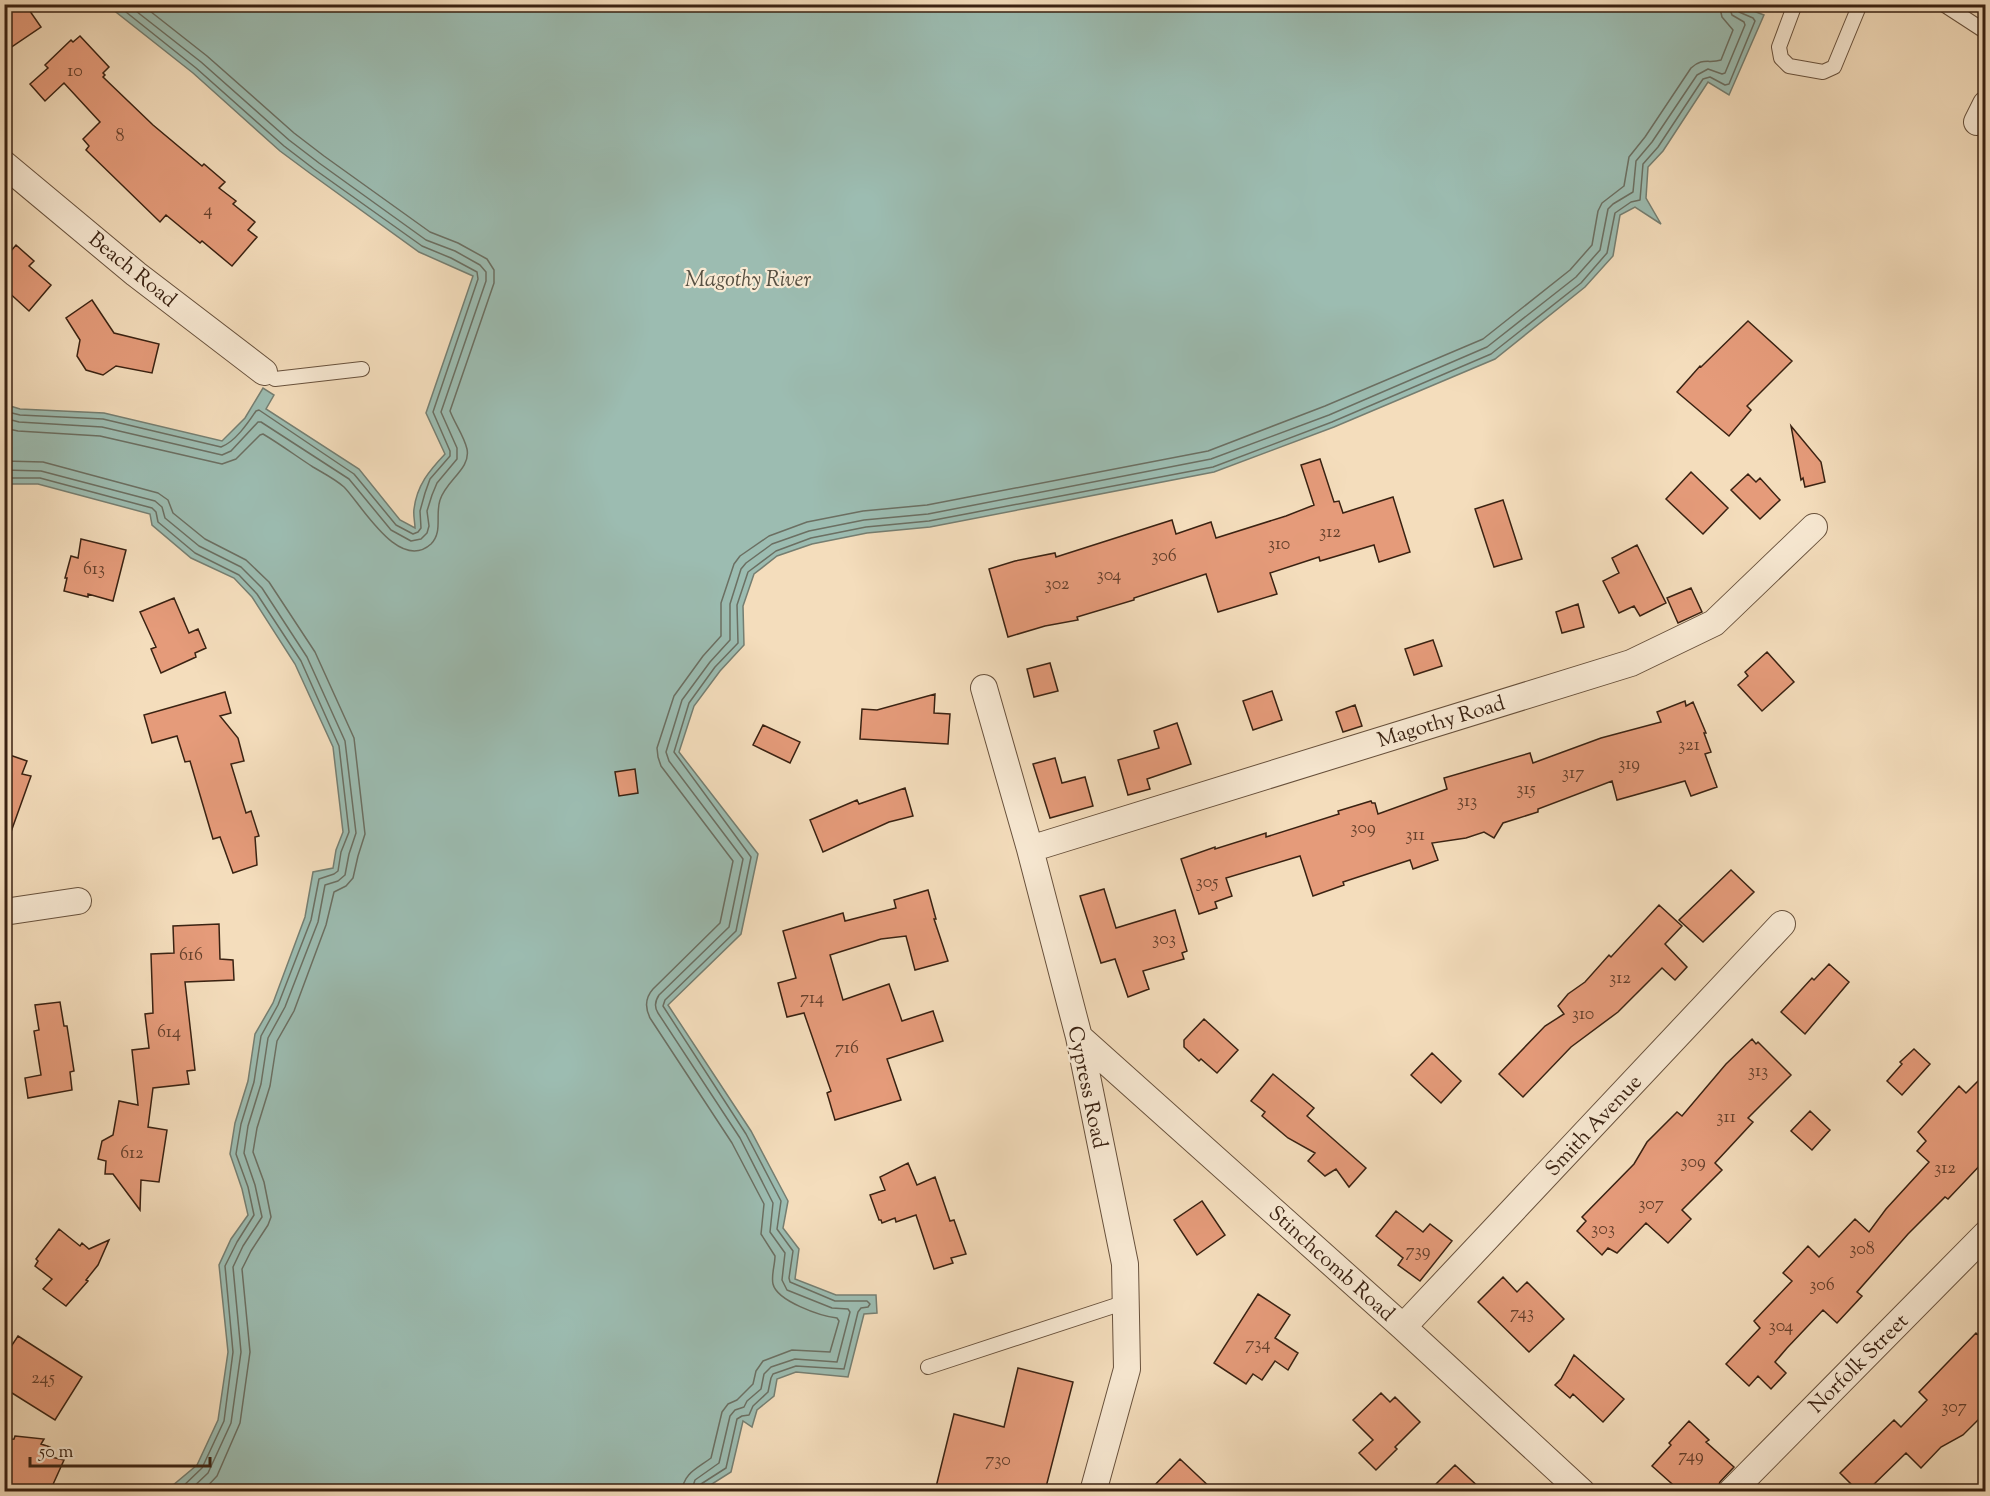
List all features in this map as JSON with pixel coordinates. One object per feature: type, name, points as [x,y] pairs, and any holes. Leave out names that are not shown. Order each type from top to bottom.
[{"type":"street","name":"Beach Road","points":[[4,164],[269,381]]},
{"type":"street","name":"Magothy Road","points":[[1030,849],[1631,663],[1714,623],[1814,527]]},
{"type":"street","name":"Cypress Road","points":[[984,688],[1030,849],[1079,1037],[1125,1264],[1127,1369],[1093,1491]]},
{"type":"street","points":[[4,912],[78,901]]},
{"type":"street","name":"Smith Avenue","points":[[1403,1327],[1782,924]]},
{"type":"street","name":"Stinchcomb Road","points":[[1079,1037],[1403,1327],[1582,1491]]},
{"type":"street","name":"Norfolk Street","points":[[1731,1491],[1986,1234]]},
{"type":"lane","points":[[1796,4],[1779,47],[1781,58],[1789,66],[1823,72],[1834,67],[1860,4]]},
{"type":"lane","points":[[1943,4],[1986,32]]},
{"type":"lane","points":[[269,381],[362,369]]},
{"type":"lane","points":[[928,1367],[1126,1302]]},
{"type":"water","name":"Magothy River","points":[[1735,4],[1764,15],[1729,95],[1708,82],[1663,151],[1648,167],[1646,198],[1661,224],[1635,207],[1620,215],[1613,256],[1585,287],[1495,359],[1334,427],[1214,472],[930,527],[867,533],[812,544],[777,556],[754,574],[743,606],[744,645],[720,671],[694,706],[679,752],[758,854],[741,934],[668,1005],[751,1131],[788,1201],[783,1228],[799,1249],[795,1279],[836,1295],[876,1295],[877,1313],[864,1314],[848,1377],[796,1372],[777,1379],[774,1396],[757,1410],[752,1427],[743,1421],[731,1472],[701,1491],[166,1491],[197,1465],[218,1420],[228,1352],[219,1265],[231,1239],[248,1215],[230,1154],[235,1123],[248,1081],[255,1034],[273,1003],[305,917],[313,872],[333,868],[336,850],[343,832],[333,747],[295,664],[252,597],[234,578],[191,558],[152,525],[150,514],[38,484],[5,484],[4,404],[20,409],[104,413],[222,441],[245,418],[263,388],[274,395],[266,409],[359,469],[400,520],[415,528],[414,511],[418,493],[429,473],[445,454],[426,413],[473,276],[419,252],[311,174],[280,151],[193,73],[107,5]]},
{"type":"building","points":[[4,4],[25,4],[41,27],[4,52]]},
{"type":"building","points":[[80,36],[109,67],[103,73],[105,75],[103,77],[153,125],[225,182],[219,188],[236,201],[233,204],[255,222],[248,230],[257,237],[232,266],[166,215],[160,222],[86,150],[89,146],[83,139],[100,122],[64,83],[45,101],[30,84],[48,68],[45,65],[71,40],[73,42]]},
{"type":"building","points":[[16,245],[34,261],[29,266],[51,285],[29,311],[5,289],[5,258]]},
{"type":"building","points":[[92,300],[114,333],[159,344],[152,373],[116,366],[103,375],[86,370],[77,356],[80,340],[66,318]]},
{"type":"building","points":[[1748,321],[1792,361],[1747,406],[1751,410],[1729,436],[1677,392],[1700,366]]},
{"type":"building","points":[[1791,426],[1821,462],[1825,482],[1805,487],[1803,478],[1801,480]]},
{"type":"building","points":[[1320,459],[1334,502],[1339,501],[1343,513],[1393,497],[1410,552],[1379,562],[1374,545],[1320,561],[1319,557],[1270,573],[1277,594],[1218,612],[1206,574],[1134,598],[1134,600],[1077,617],[1078,620],[1045,626],[1008,637],[989,569],[1055,553],[1056,557],[1172,520],[1176,534],[1211,522],[1216,538],[1286,516],[1314,505],[1301,465]]},
{"type":"building","points":[[1691,472],[1728,508],[1703,534],[1666,499]]},
{"type":"building","points":[[1748,474],[1756,482],[1760,478],[1780,500],[1760,519],[1731,490]]},
{"type":"building","points":[[1503,500],[1522,559],[1494,567],[1475,509]]},
{"type":"building","points":[[81,539],[126,550],[113,601],[88,594],[88,597],[64,591],[71,556],[78,558]]},
{"type":"building","points":[[1637,545],[1666,603],[1640,616],[1634,606],[1619,613],[1603,581],[1619,573],[1612,558]]},
{"type":"building","points":[[1691,588],[1702,612],[1678,623],[1667,598]]},
{"type":"building","points":[[174,598],[189,633],[198,629],[206,648],[195,653],[196,657],[161,673],[151,649],[156,647],[140,612]]},
{"type":"building","points":[[1578,604],[1584,627],[1562,633],[1556,612]]},
{"type":"building","points":[[1433,640],[1442,666],[1414,675],[1405,649]]},
{"type":"building","points":[[1767,652],[1794,682],[1762,711],[1738,685],[1748,676],[1745,672]]},
{"type":"building","points":[[1050,663],[1058,691],[1034,697],[1027,669]]},
{"type":"building","points":[[1272,691],[1282,720],[1253,730],[1243,701]]},
{"type":"building","points":[[225,692],[231,713],[220,716],[238,738],[244,761],[231,764],[246,813],[251,811],[259,836],[255,837],[257,865],[233,873],[220,837],[213,839],[190,761],[185,762],[177,736],[152,743],[144,715]]},
{"type":"building","points":[[935,694],[934,713],[950,714],[948,744],[860,739],[862,709],[877,710]]},
{"type":"building","points":[[1685,701],[1686,706],[1693,702],[1706,733],[1704,733],[1711,752],[1705,754],[1717,787],[1691,796],[1685,781],[1617,800],[1612,781],[1538,809],[1538,812],[1503,823],[1494,838],[1484,832],[1466,838],[1432,843],[1438,860],[1413,869],[1410,860],[1343,882],[1344,885],[1313,896],[1300,856],[1226,878],[1232,896],[1215,902],[1217,908],[1199,914],[1181,859],[1266,833],[1266,837],[1339,814],[1338,811],[1371,801],[1375,803],[1378,814],[1447,789],[1444,778],[1530,753],[1533,763],[1601,738],[1661,722],[1657,712]]},
{"type":"building","points":[[1355,705],[1362,726],[1343,732],[1336,712]]},
{"type":"building","points":[[1177,723],[1191,764],[1147,779],[1150,789],[1128,795],[1118,760],[1159,748],[1154,731]]},
{"type":"building","points":[[763,725],[800,742],[790,763],[753,745]]},
{"type":"building","points":[[4,753],[27,761],[22,774],[31,776],[7,843],[4,843]]},
{"type":"building","points":[[1055,758],[1062,783],[1085,777],[1093,806],[1050,818],[1033,764]]},
{"type":"building","points":[[635,769],[638,793],[619,796],[615,772]]},
{"type":"building","points":[[905,788],[913,816],[889,822],[823,852],[810,820],[857,800],[859,804]]},
{"type":"building","points":[[1731,870],[1754,892],[1703,942],[1679,920]]},
{"type":"building","points":[[1104,889],[1116,928],[1175,910],[1187,951],[1182,953],[1184,959],[1143,971],[1149,989],[1128,997],[1115,959],[1101,963],[1080,896]]},
{"type":"building","points":[[928,890],[936,919],[934,919],[948,961],[915,970],[906,936],[881,939],[830,955],[843,1000],[889,984],[902,1021],[933,1011],[943,1041],[887,1059],[901,1100],[835,1120],[827,1093],[831,1091],[804,1013],[787,1017],[778,983],[796,978],[783,931],[843,913],[845,921],[896,908],[894,900]]},
{"type":"building","points":[[1659,905],[1682,926],[1665,944],[1687,967],[1675,980],[1662,968],[1618,1012],[1571,1047],[1523,1097],[1499,1074],[1545,1026],[1564,1014],[1558,1006],[1568,994],[1585,982],[1609,955],[1611,957]]},
{"type":"building","points":[[219,924],[220,959],[233,960],[234,980],[185,982],[195,1070],[187,1071],[189,1084],[153,1088],[148,1127],[167,1130],[159,1182],[141,1180],[140,1210],[113,1174],[105,1174],[106,1161],[98,1159],[102,1141],[113,1135],[119,1101],[138,1105],[132,1050],[149,1048],[145,1014],[153,1013],[151,954],[174,953],[173,926]]},
{"type":"building","points":[[1829,964],[1849,982],[1805,1034],[1781,1012],[1812,978],[1814,980]]},
{"type":"building","points":[[60,1002],[64,1026],[67,1026],[74,1071],[70,1072],[72,1090],[28,1098],[25,1078],[41,1075],[34,1031],[39,1030],[35,1005]]},
{"type":"building","points":[[1204,1019],[1238,1050],[1217,1073],[1184,1047],[1184,1040]]},
{"type":"building","points":[[1752,1039],[1756,1044],[1758,1042],[1791,1075],[1748,1118],[1753,1122],[1715,1163],[1722,1170],[1682,1210],[1691,1219],[1668,1243],[1646,1223],[1617,1253],[1608,1248],[1602,1255],[1577,1231],[1586,1221],[1582,1217],[1634,1164],[1647,1142],[1677,1112],[1682,1116],[1726,1064]]},
{"type":"building","points":[[1914,1049],[1930,1064],[1902,1095],[1887,1081],[1902,1064],[1900,1062]]},
{"type":"building","points":[[1432,1053],[1461,1081],[1441,1103],[1411,1075]]},
{"type":"building","points":[[1986,1073],[1986,1159],[1948,1199],[1945,1197],[1908,1234],[1857,1292],[1862,1296],[1837,1323],[1823,1310],[1787,1348],[1775,1362],[1786,1373],[1771,1389],[1758,1376],[1749,1386],[1726,1364],[1760,1328],[1754,1321],[1792,1281],[1783,1273],[1808,1246],[1819,1257],[1855,1219],[1869,1232],[1886,1209],[1929,1162],[1917,1151],[1926,1141],[1918,1132],[1959,1086],[1966,1093]]},
{"type":"building","points":[[1273,1074],[1314,1108],[1307,1116],[1366,1168],[1349,1187],[1336,1169],[1325,1176],[1308,1161],[1315,1153],[1288,1138],[1262,1116],[1265,1112],[1251,1101]]},
{"type":"building","points":[[1810,1111],[1830,1130],[1812,1150],[1791,1131]]},
{"type":"building","points":[[908,1163],[917,1185],[935,1177],[950,1221],[954,1220],[966,1254],[951,1258],[953,1263],[934,1269],[916,1215],[896,1222],[895,1218],[882,1223],[879,1220],[870,1195],[885,1190],[880,1177]]},
{"type":"building","points":[[1202,1201],[1225,1235],[1197,1255],[1174,1220]]},
{"type":"building","points":[[1396,1211],[1423,1232],[1430,1224],[1452,1241],[1420,1281],[1398,1265],[1403,1258],[1376,1236]]},
{"type":"building","points":[[59,1229],[80,1246],[82,1243],[89,1249],[109,1240],[98,1265],[86,1280],[88,1281],[66,1306],[43,1289],[52,1279],[35,1266],[38,1261],[36,1259]]},
{"type":"building","points":[[1503,1277],[1517,1292],[1527,1282],[1564,1319],[1529,1352],[1478,1302]]},
{"type":"building","points":[[1258,1294],[1290,1315],[1275,1338],[1298,1353],[1288,1370],[1275,1361],[1262,1380],[1253,1374],[1246,1384],[1214,1363]]},
{"type":"building","points":[[1976,1333],[1986,1342],[1986,1412],[1963,1435],[1941,1447],[1921,1468],[1906,1453],[1867,1491],[1858,1491],[1840,1473],[1894,1420],[1901,1427],[1927,1400],[1919,1392]]},
{"type":"building","points":[[18,1336],[82,1377],[55,1420],[4,1388],[4,1357]]},
{"type":"building","points":[[1574,1355],[1624,1399],[1603,1422],[1573,1394],[1570,1398],[1555,1385],[1561,1379]]},
{"type":"building","points":[[1018,1368],[1073,1382],[1045,1491],[935,1491],[954,1414],[1004,1427]]},
{"type":"building","points":[[1381,1393],[1390,1402],[1395,1397],[1420,1422],[1376,1470],[1359,1453],[1373,1440],[1353,1420]]},
{"type":"building","points":[[1689,1421],[1709,1440],[1706,1442],[1734,1467],[1720,1482],[1716,1491],[1680,1491],[1652,1466]]},
{"type":"building","points":[[15,1436],[44,1439],[41,1444],[50,1447],[47,1456],[64,1460],[50,1491],[19,1491],[4,1484],[4,1440],[14,1439]]},
{"type":"building","points":[[1180,1459],[1214,1491],[1149,1491]]},
{"type":"building","points":[[1455,1465],[1483,1491],[1429,1491]]}]
